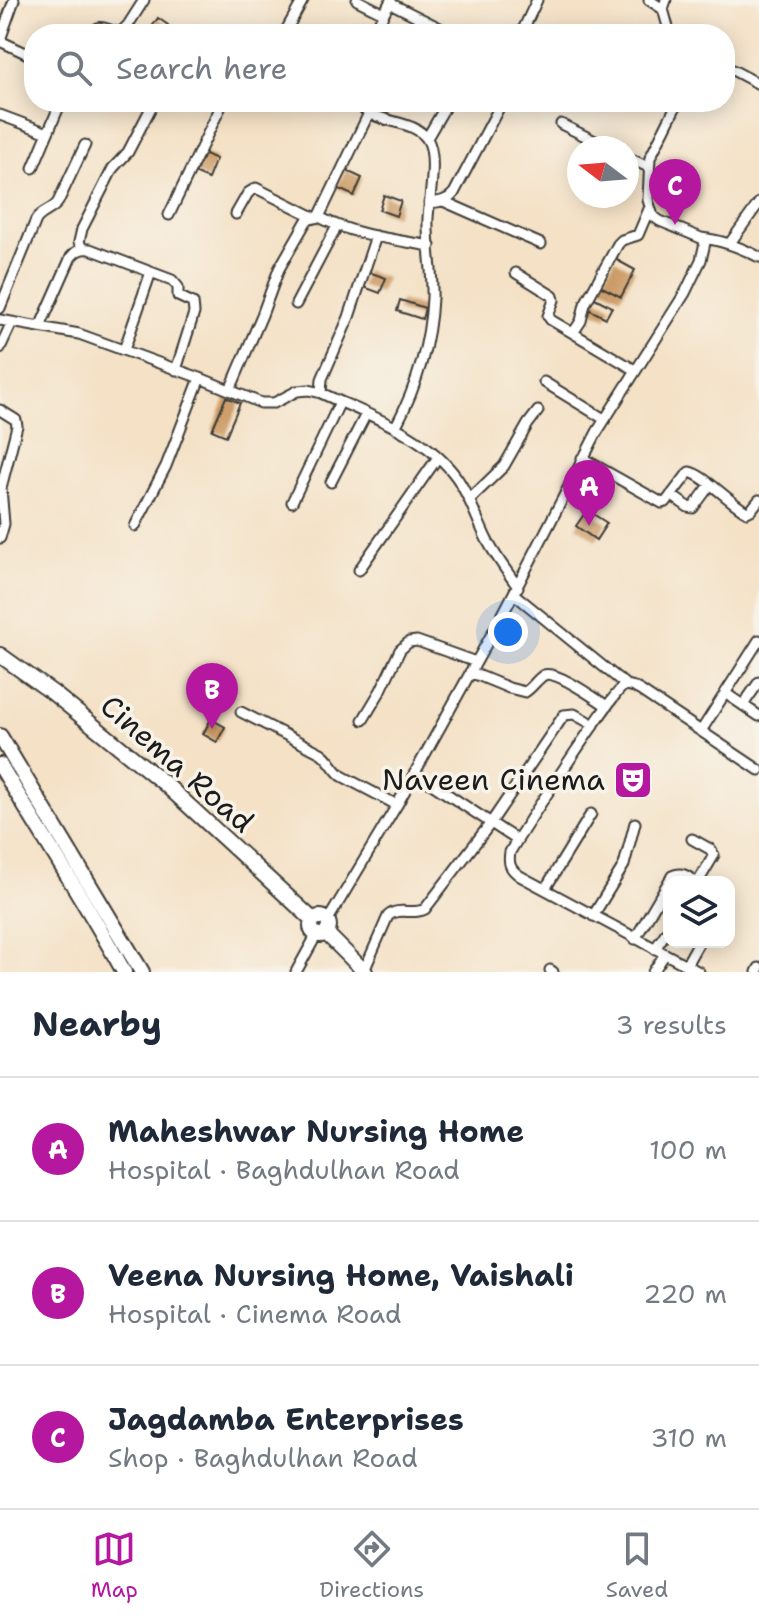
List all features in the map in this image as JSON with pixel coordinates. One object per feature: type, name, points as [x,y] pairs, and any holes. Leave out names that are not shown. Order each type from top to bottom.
[{"type":"main road","name":"Cinema Road","points":[[0,655],[53,693],[164,783],[321,927],[364,971]]},
{"type":"main road","points":[[0,736],[142,972]]},
{"type":"main road","points":[[0,765],[124,972]]},
{"type":"street","points":[[14,0],[0,37],[24,51]]},
{"type":"street","points":[[129,24],[144,0]]},
{"type":"street","points":[[290,24],[303,0]]},
{"type":"street","points":[[357,0],[383,13]]},
{"type":"street","points":[[526,24],[537,0]]},
{"type":"street","points":[[649,0],[664,4],[668,24]]},
{"type":"street","points":[[378,24],[390,2],[433,24]]},
{"type":"street","points":[[735,71],[759,84]]},
{"type":"street","points":[[33,168],[57,112]]},
{"type":"street","points":[[82,248],[79,242],[82,229],[113,168],[128,152],[149,112]]},
{"type":"street","points":[[169,215],[218,112]]},
{"type":"street","points":[[427,138],[442,112]]},
{"type":"street","points":[[429,203],[443,201],[454,193],[497,112]]},
{"type":"street","points":[[573,333],[618,244],[638,235],[649,209],[648,167],[673,112]]},
{"type":"street","points":[[230,390],[279,269],[307,220],[317,217],[369,113],[416,130],[427,138],[433,167],[428,226],[432,299],[427,335],[410,399],[395,428]]},
{"type":"street","points":[[0,115],[48,133]]},
{"type":"street","points":[[561,124],[585,136]]},
{"type":"street","points":[[0,308],[36,220],[54,207],[85,145]]},
{"type":"street","points":[[639,163],[648,167]]},
{"type":"street","points":[[236,214],[248,193],[256,188],[337,226],[430,246]]},
{"type":"street","points":[[443,201],[541,244]]},
{"type":"street","points":[[730,243],[759,203]]},
{"type":"street","points":[[649,209],[660,221],[701,238],[730,243],[759,257]]},
{"type":"street","points":[[296,304],[337,226]]},
{"type":"street","points":[[321,393],[322,379],[349,317],[376,236]]},
{"type":"street","points":[[296,972],[415,773],[516,591],[604,419],[675,309],[701,260],[705,243],[701,238]]},
{"type":"street","points":[[40,327],[71,257],[82,248],[90,249],[176,283],[178,296],[193,303],[195,308],[176,370]]},
{"type":"street","points":[[124,350],[151,272]]},
{"type":"street","points":[[516,273],[553,296],[548,316],[551,320],[635,370]]},
{"type":"street","points":[[0,320],[79,334],[261,403],[274,403],[297,391],[321,393],[422,444],[457,478],[516,591],[623,686],[634,686],[759,770]]},
{"type":"street","points":[[0,348],[12,322]]},
{"type":"street","points":[[135,526],[166,466],[200,378]]},
{"type":"street","points":[[544,382],[604,419]]},
{"type":"street","points":[[292,502],[340,402]]},
{"type":"street","points":[[0,410],[16,420],[17,426],[1,488],[4,524],[0,538]]},
{"type":"street","points":[[469,500],[504,466],[538,411]]},
{"type":"street","points":[[331,482],[366,414]]},
{"type":"street","points":[[359,570],[438,457]]},
{"type":"street","points":[[582,458],[656,502],[666,502],[689,472],[699,475],[747,512],[759,500]]},
{"type":"street","points":[[671,495],[693,508],[710,485]]},
{"type":"street","points":[[701,731],[759,640]]},
{"type":"street","points":[[363,720],[381,690],[395,657],[405,644],[417,641],[476,662]]},
{"type":"street","points":[[470,672],[525,692],[542,676],[553,674],[607,706]]},
{"type":"street","points":[[743,705],[759,682]]},
{"type":"street","points":[[623,686],[517,840],[508,861],[512,870],[699,972]]},
{"type":"street","points":[[725,693],[759,716]]},
{"type":"street","points":[[241,712],[321,753],[336,772],[397,805]]},
{"type":"street","points":[[364,971],[388,916],[400,910],[415,912],[425,909],[490,824],[564,715],[574,714],[594,725]]},
{"type":"street","points":[[415,773],[517,840]]},
{"type":"street","points":[[545,889],[591,814]]},
{"type":"street","points":[[593,916],[624,865],[635,823]]},
{"type":"street","points":[[692,839],[710,849],[714,855],[700,876]]},
{"type":"street","points":[[635,939],[663,891]]},
{"type":"street","points":[[655,949],[663,937]]},
{"type":"street","points":[[686,965],[696,948]]},
{"type":"street","points":[[653,972],[665,954]]},
{"type":"building","points":[[200,152],[216,159],[208,179],[192,172]]},
{"type":"building","points":[[345,170],[362,178],[354,196],[337,188]]},
{"type":"building","points":[[384,195],[401,201],[396,216],[379,210]]},
{"type":"building","points":[[615,259],[635,270],[621,297],[600,286]]},
{"type":"building","points":[[366,271],[386,278],[380,293],[361,286]]},
{"type":"building","points":[[591,296],[612,307],[606,318],[586,308]]},
{"type":"building","points":[[400,300],[425,308],[422,319],[397,311]]},
{"type":"building","points":[[226,397],[240,403],[226,436],[212,430]]},
{"type":"building","points":[[587,510],[607,523],[596,540],[576,526]]},
{"type":"building","points":[[211,719],[225,727],[217,742],[203,734]]},
{"type":"place","name":"Jagdamba Enterprises","points":[[675,225]]},
{"type":"place","name":"Maheshwar Nursing Home","points":[[589,526]]},
{"type":"place","name":"Veena Nursing Home, Vaishali","points":[[212,729]]},
{"type":"place","name":"Naveen Cinema","points":[[633,780]]}]
